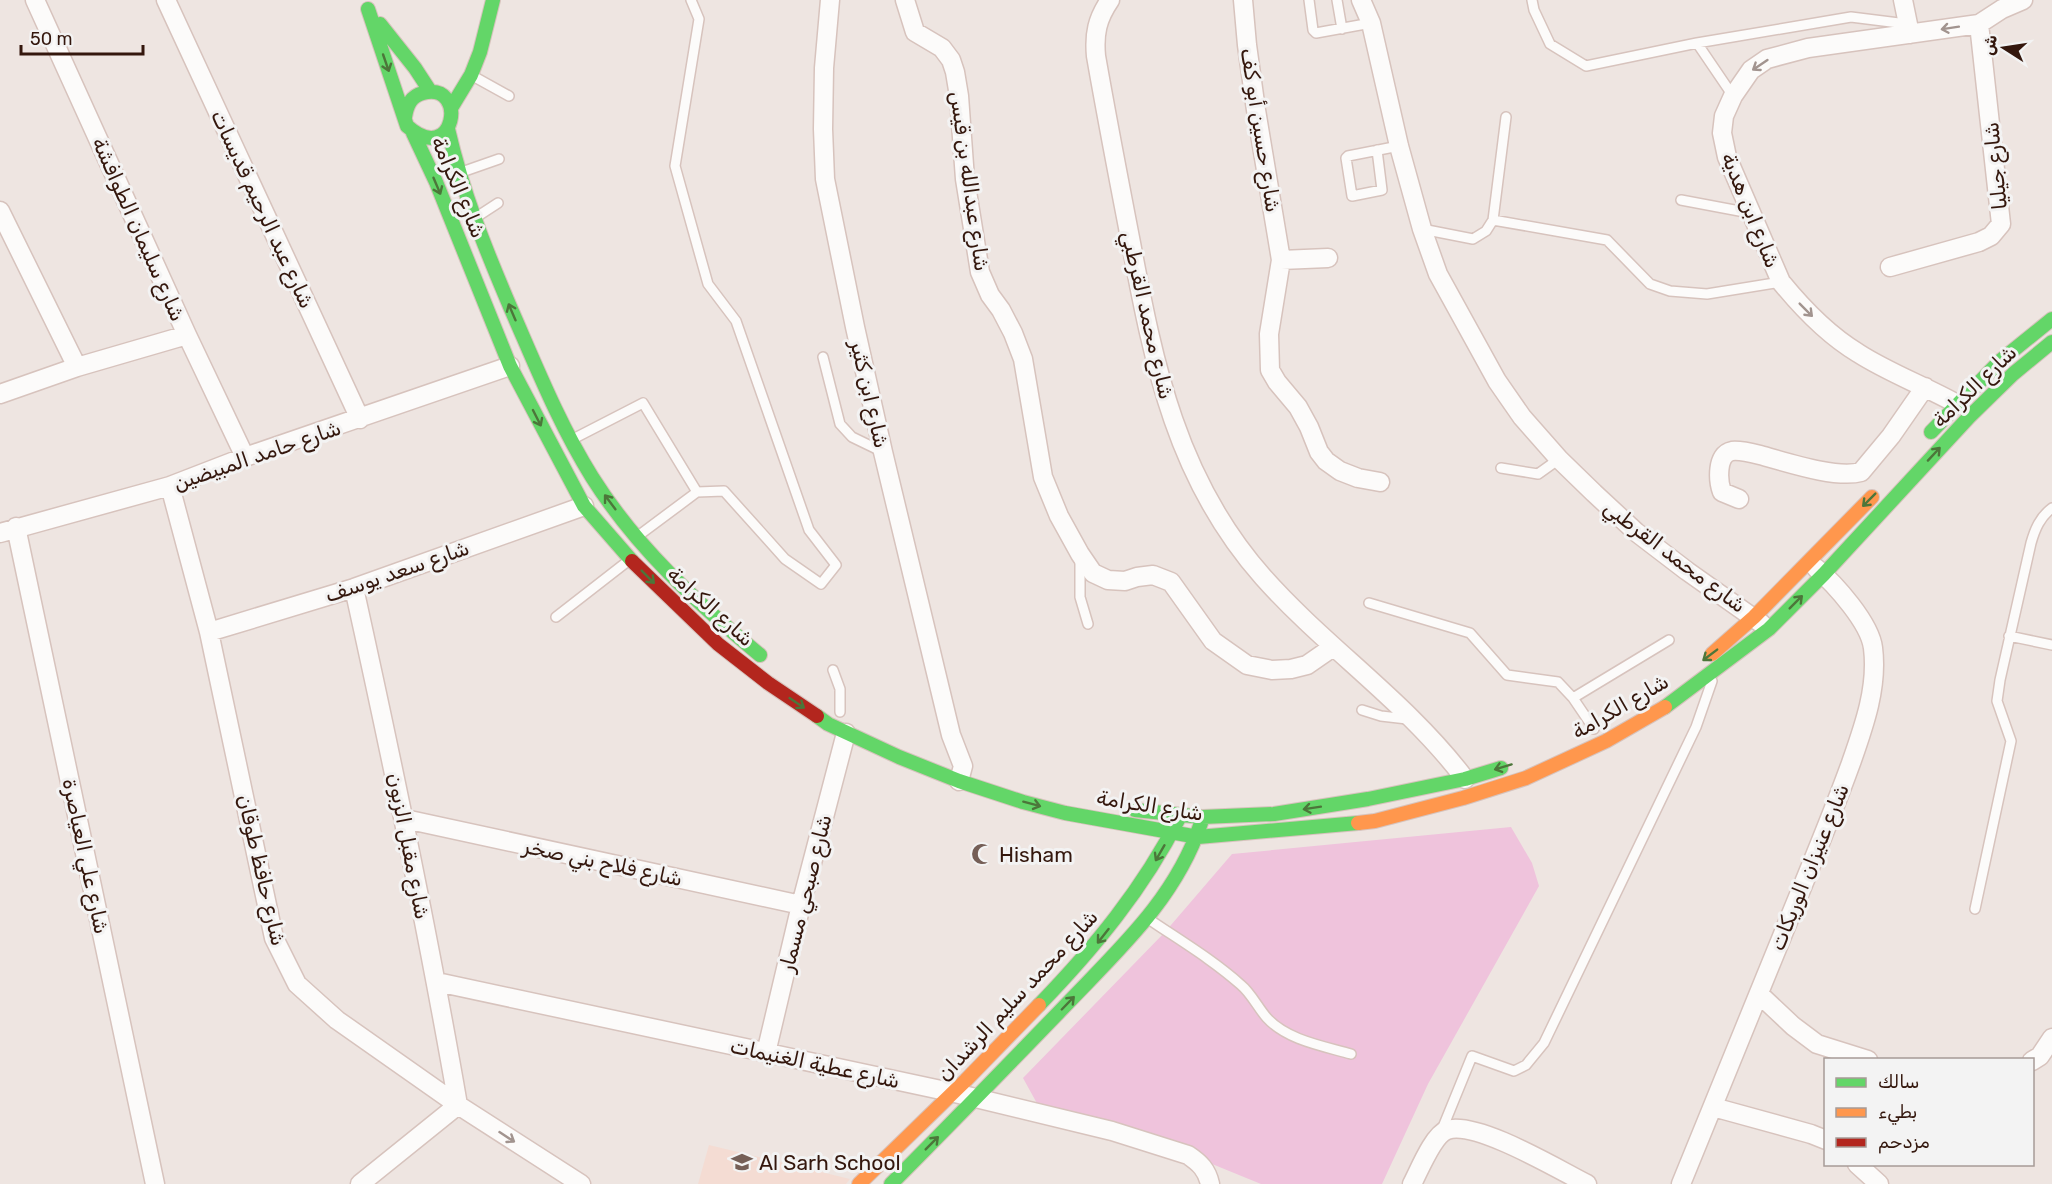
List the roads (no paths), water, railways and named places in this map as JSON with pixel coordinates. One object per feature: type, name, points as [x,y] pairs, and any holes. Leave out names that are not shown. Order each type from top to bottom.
[{"type":"street","name":"شارع سليمان الطوافشة","points":[[35,0],[245,457]]},
{"type":"street","name":"شارع عبد الرحيم قديسات","points":[[166,0],[360,419]]},
{"type":"street","points":[[469,40],[492,0]]},
{"type":"street","points":[[451,108],[471,75],[487,30],[492,0]]},
{"type":"street","name":"شارع ابن كثير","points":[[830,0],[824,68],[825,179],[883,452],[961,774]]},
{"type":"street","name":"شارع عبدالله بن قيس","points":[[906,0],[915,32],[942,48],[951,60],[955,72],[965,179],[980,272],[990,295],[1013,333],[1023,359],[1042,477],[1059,516],[1080,554],[1093,573],[1108,580],[1125,581],[1153,575],[1171,582],[1213,641],[1247,665],[1272,670],[1291,669],[1308,665],[1333,647]]},
{"type":"street","name":"شارع محمد القرطبي","points":[[1110,0],[1102,12],[1094,36],[1096,56],[1150,341],[1188,461],[1215,510],[1263,578],[1333,647],[1413,720],[1442,749],[1465,779]]},
{"type":"street","name":"شارع حسين أبو كف","points":[[1243,0],[1256,110],[1281,260],[1269,334],[1270,370],[1298,407],[1310,427],[1319,452],[1326,461],[1349,474],[1380,482]]},
{"type":"street","name":"شارع محمد القرطبي","points":[[1361,0],[1371,23],[1399,146],[1422,229],[1438,274],[1497,381],[1522,417],[1559,459],[1636,532],[1769,630]]},
{"type":"street","points":[[1904,0],[1908,29]]},
{"type":"street","name":"شارع ابن هدية","points":[[1957,404],[1859,354],[1833,336],[1793,297],[1781,282],[1727,158],[1722,133],[1724,116],[1733,96],[1751,70],[1767,59],[1808,48],[1908,29],[1979,24],[2002,9],[2023,0]]},
{"type":"street","points":[[365,4],[415,68],[447,100],[452,118],[448,129],[440,136],[430,139],[420,137],[407,126],[365,4]]},
{"type":"street","name":"شارع جيليا","points":[[1890,267],[1979,242],[1991,236],[2001,224],[1979,24]]},
{"type":"street","points":[[405,117],[406,107],[411,99],[420,93],[438,90]]},
{"type":"street","name":"شارع الكرامة","points":[[448,129],[458,173],[473,220],[534,366],[592,477],[636,537],[685,589],[735,635],[771,663]]},
{"type":"street","name":"شارع الكرامة","points":[[413,133],[436,182],[510,366],[584,506],[630,559],[718,644],[768,683],[961,774],[1044,808],[1198,837],[1375,821],[1463,798],[1526,778],[1606,741],[1667,706],[1769,630],[1969,417],[2013,374],[2051,345]]},
{"type":"street","points":[[0,211],[6,237],[77,367]]},
{"type":"street","points":[[1281,260],[1328,258]]},
{"type":"street","name":"شارع الكرامة","points":[[1926,438],[2000,361],[2052,319]]},
{"type":"street","points":[[0,394],[77,367],[187,335]]},
{"type":"street","name":"شارع حامد المبيضين","points":[[8,530],[170,486],[245,457],[510,366]]},
{"type":"street","points":[[1738,499],[1722,492],[1720,486],[1722,459],[1726,453],[1734,451],[1754,454],[1844,474],[1861,472],[1926,387]]},
{"type":"street","name":"شارع حافظ طوقان","points":[[170,486],[209,633],[274,938],[297,984],[337,1020],[458,1105],[581,1184]]},
{"type":"street","points":[[1698,664],[1754,617],[1879,491]]},
{"type":"street","name":"شارع سعد يوسف","points":[[209,633],[354,588],[584,506]]},
{"type":"street","name":"شارع علي العياصرة","points":[[8,530],[154,1184]]},
{"type":"street","name":"شارع عنيزان الوريكات","points":[[1681,1184],[1839,796],[1862,729],[1872,690],[1873,645],[1868,631],[1843,594],[1808,561]]},
{"type":"street","name":"شارع مقبل الزبون","points":[[354,588],[405,819],[458,1105]]},
{"type":"street","name":"شارع الكرامة","points":[[823,700],[846,721]]},
{"type":"street","name":"شارع صبحي مسمار","points":[[766,1053],[846,721]]},
{"type":"street","name":"شارع الكرامة","points":[[943,758],[961,774],[1057,798],[1105,806]]},
{"type":"street","name":"شارع الكرامة","points":[[1124,809],[1202,817],[1274,814],[1368,799],[1465,779],[1515,764]]},
{"type":"street","name":"شارع محمد سليم الرشدان","points":[[859,1184],[955,1093],[1093,949],[1138,890],[1180,814]]},
{"type":"street","name":"شارع محمد سليم الرشدان","points":[[891,1184],[977,1098],[1148,919],[1178,878],[1198,837],[1202,817]]},
{"type":"street","name":"شارع فلاح بني صخر","points":[[405,819],[801,905]]},
{"type":"street","points":[[1129,825],[1141,849],[1143,867],[1138,890]]},
{"type":"street","points":[[1178,878],[1237,834]]},
{"type":"street","name":"شارع عطية الغنيمات","points":[[437,982],[955,1093],[1112,1131],[1188,1155],[1200,1163],[1208,1174],[1209,1184]]},
{"type":"street","points":[[1759,994],[1792,1026],[1817,1044],[1865,1058]]},
{"type":"street","points":[[2034,1060],[2040,1056],[2052,1038]]},
{"type":"street","points":[[360,1184],[458,1105]]},
{"type":"street","points":[[1713,1107],[1824,1139]]},
{"type":"street","points":[[1412,1184],[1432,1145],[1449,1131],[1497,1138],[1581,1183]]},
{"type":"street","points":[[1859,1166],[1879,1184]]},
{"type":"lane","points":[[636,537],[697,492],[724,491],[785,559],[821,584],[836,565],[809,530],[736,321],[708,284],[675,166],[699,19],[691,0]]},
{"type":"lane","points":[[1309,0],[1314,32],[1371,23]]},
{"type":"lane","points":[[1337,0],[1342,29]]},
{"type":"lane","points":[[1532,0],[1534,10],[1550,44],[1586,66],[1697,43],[1851,17],[1908,29]]},
{"type":"lane","points":[[1697,43],[1733,96]]},
{"type":"lane","points":[[471,75],[509,96]]},
{"type":"lane","points":[[1422,229],[1473,238],[1486,231],[1493,220],[1506,117]]},
{"type":"lane","points":[[1377,150],[1382,190],[1352,196],[1346,158],[1377,150],[1399,146]]},
{"type":"lane","points":[[458,173],[499,159]]},
{"type":"lane","points":[[1681,200],[1750,213]]},
{"type":"lane","points":[[473,220],[498,203]]},
{"type":"lane","points":[[1493,220],[1607,240],[1650,284],[1670,291],[1707,294],[1781,282]]},
{"type":"lane","points":[[823,357],[840,424],[852,437],[883,452]]},
{"type":"lane","points":[[571,440],[643,403],[697,492]]},
{"type":"lane","points":[[1501,468],[1538,474],[1559,459]]},
{"type":"lane","points":[[1975,909],[2011,741],[2002,721],[1997,701],[2008,636],[2036,527],[2046,512],[2052,508]]},
{"type":"lane","points":[[1080,554],[1080,597],[1088,624]]},
{"type":"lane","points":[[556,617],[630,559]]},
{"type":"lane","points":[[1369,603],[1470,633],[1507,675],[1558,682],[1573,698],[1594,728]]},
{"type":"lane","points":[[2008,636],[2052,645]]},
{"type":"lane","points":[[1573,698],[1669,640]]},
{"type":"lane","points":[[833,670],[840,689],[846,721]]},
{"type":"lane","points":[[1449,1131],[1472,1056],[1514,1071],[1526,1065],[1544,1043],[1696,727],[1715,671]]},
{"type":"lane","points":[[1362,710],[1381,716],[1413,720]]},
{"type":"lane","points":[[1148,919],[1221,968],[1244,987],[1269,1020],[1286,1032],[1321,1046],[1351,1054]]},
{"type":"place","name":"Hisham","points":[[982,854]]},
{"type":"place","name":"Al Sarh School","points":[[742,1162]]}]
